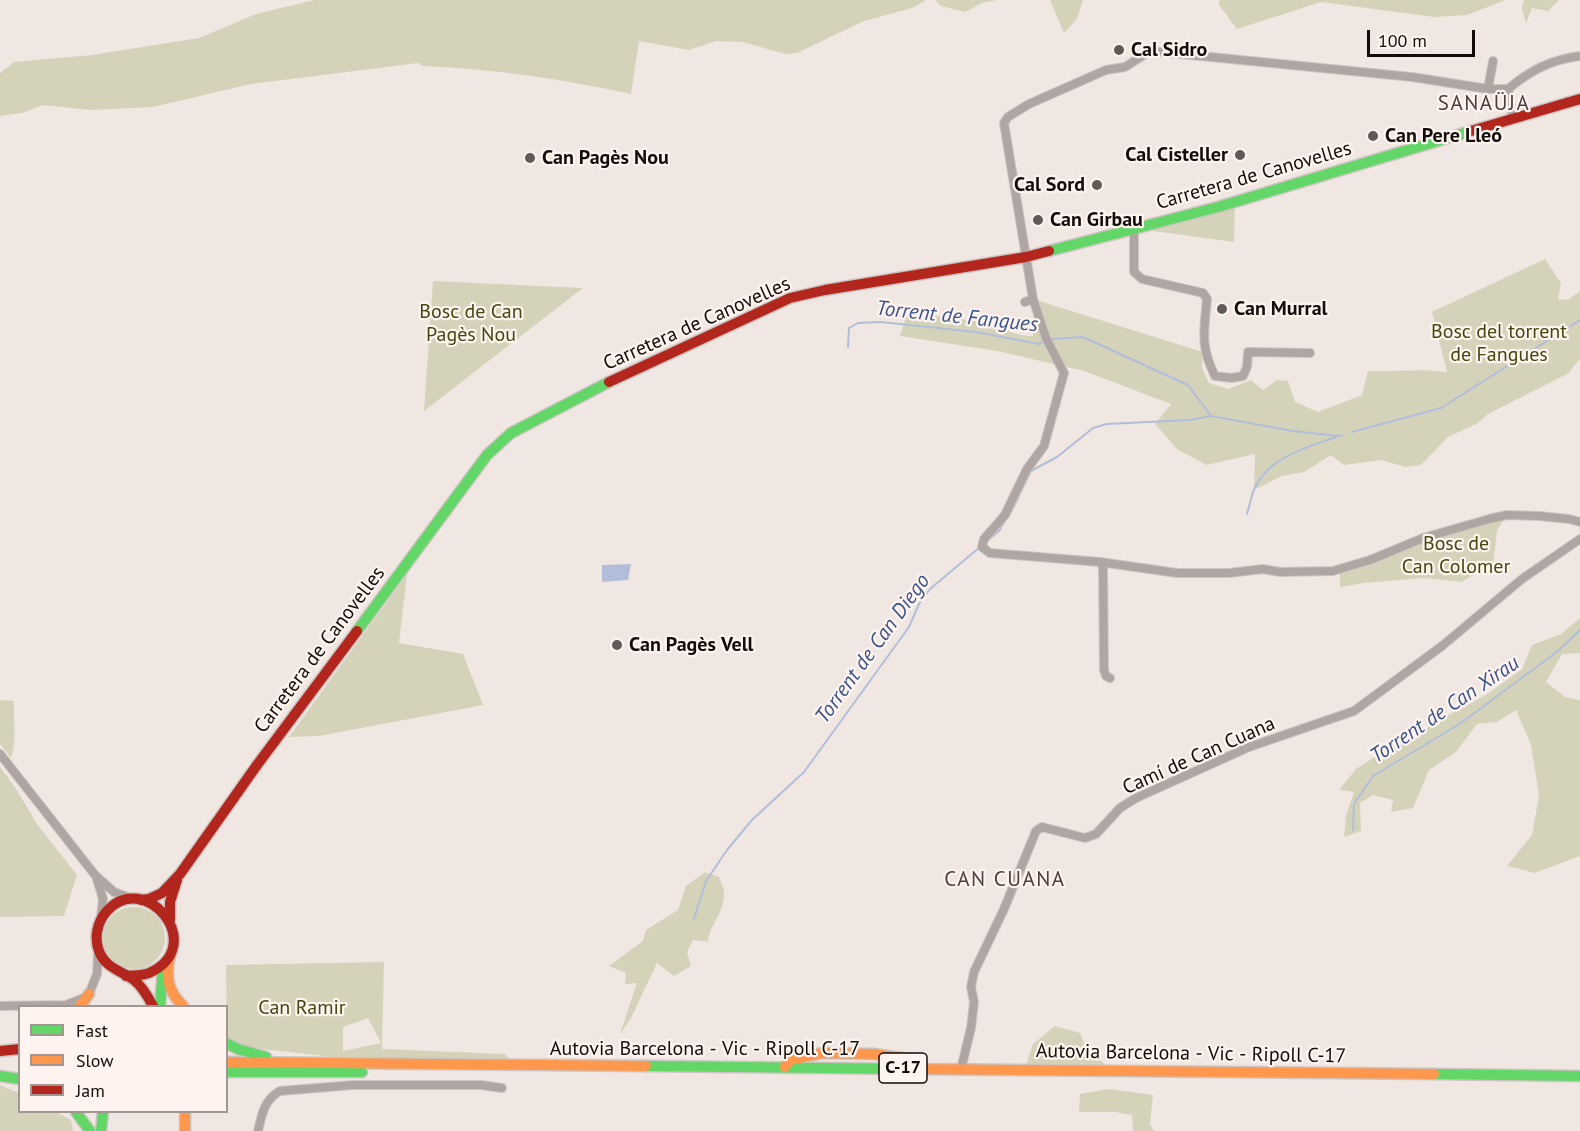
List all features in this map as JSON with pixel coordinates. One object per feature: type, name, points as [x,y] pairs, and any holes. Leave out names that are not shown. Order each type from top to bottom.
[{"type":"main road","name":"Carretera de Canovelles","points":[[138,900],[149,899],[162,893],[180,873],[487,455],[511,433],[598,388],[790,298],[825,290],[1026,257],[1218,207],[1580,99]]},
{"type":"main road","name":"Carretera de Canovelles","points":[[170,921],[170,902],[180,873]]},
{"type":"main road","points":[[152,1005],[139,984],[109,966],[98,949],[96,936],[99,923],[106,912],[117,904],[138,900],[153,903],[163,910],[170,921],[174,938],[160,982],[159,1005]]},
{"type":"main road","points":[[126,976],[139,977],[152,973],[167,960]]},
{"type":"main road","points":[[167,960],[166,983],[173,997],[182,1005]]},
{"type":"main road","points":[[81,1005],[89,994]]},
{"type":"main road","points":[[228,1044],[259,1056],[307,1062]]},
{"type":"main road","points":[[0,1051],[18,1050]]},
{"type":"main road","name":"Autovia Barcelona - Vic - Ripoll C-17","points":[[307,1062],[510,1065],[520,1061],[552,1059],[558,1056],[566,1060],[591,1060],[609,1066],[785,1067],[790,1059],[823,1053],[874,1054],[907,1059],[926,1069],[1580,1076]]},
{"type":"main road","points":[[0,1059],[18,1059]]},
{"type":"main road","points":[[228,1062],[307,1062]]},
{"type":"main road","points":[[0,1069],[18,1069]]},
{"type":"main road","name":"Autovia Barcelona - Vic - Ripoll C-17","points":[[228,1072],[1580,1085]]},
{"type":"main road","points":[[228,1079],[292,1077],[333,1072]]},
{"type":"main road","points":[[0,1076],[18,1079]]},
{"type":"main road","points":[[77,1113],[90,1131]]},
{"type":"main road","points":[[101,1131],[103,1113]]},
{"type":"main road","points":[[185,1113],[185,1131]]},
{"type":"street","points":[[1580,56],[1563,58],[1530,72],[1508,89],[1488,89],[1403,76],[1150,51],[1125,67],[1106,70],[1029,104],[1008,117],[1004,123],[1026,257],[1029,301],[1064,373],[1044,446],[1027,469],[1005,515],[984,539],[982,547],[990,553],[1100,562],[1177,573],[1229,573],[1263,569],[1280,572],[1333,570],[1370,560],[1423,537],[1507,515],[1539,516],[1580,522]]},
{"type":"street","points":[[1488,89],[1493,61]]},
{"type":"street","points":[[1508,89],[1513,119]]},
{"type":"street","points":[[1134,228],[1134,272],[1142,279],[1203,293],[1208,299],[1203,345],[1215,376],[1231,378],[1243,376],[1247,367],[1248,352],[1311,353]]},
{"type":"street","name":"Camí de Can Cuana","points":[[961,1069],[972,1020],[974,996],[971,987],[974,972],[1004,909],[1036,831],[1042,827],[1085,838],[1096,834],[1120,808],[1136,798],[1249,747],[1354,711],[1442,646],[1522,579],[1580,539]]},
{"type":"street","points":[[1100,562],[1102,567],[1104,670],[1106,676],[1110,678]]},
{"type":"street","points":[[0,754],[95,875],[114,892],[138,900]]},
{"type":"street","points":[[95,875],[103,899],[99,923]]},
{"type":"street","points":[[66,1005],[89,994],[97,974],[98,949]]},
{"type":"street","points":[[3,1006],[18,1006]]},
{"type":"street","points":[[258,1131],[261,1116],[270,1097],[280,1091],[353,1085],[481,1085],[502,1089]]},
{"type":"green space","points":[[314,0],[926,0],[912,8],[864,21],[797,53],[785,54],[743,42],[716,41],[689,50],[639,41],[631,94],[527,76],[423,66],[418,63],[251,84],[153,107],[91,110],[43,105],[22,113],[0,116],[0,73],[14,62],[92,55],[199,38],[256,14]]},
{"type":"green space","points":[[935,0],[997,0],[982,3],[965,12],[941,6]]},
{"type":"green space","points":[[1050,0],[1083,0],[1077,19],[1064,33]]},
{"type":"green space","points":[[1219,0],[1506,0],[1467,15],[1434,17],[1321,2],[1237,29],[1219,5]]},
{"type":"green space","points":[[1524,0],[1559,0],[1548,11],[1532,8],[1526,23],[1522,8]]},
{"type":"green space","points":[[1235,204],[1234,242],[1146,230]]},
{"type":"green space","name":"Bosc del torrent de Fangues","points":[[1545,259],[1561,283],[1558,300],[1569,299],[1580,291],[1580,358],[1569,373],[1448,437],[1421,465],[1405,467],[1382,460],[1344,465],[1331,455],[1304,472],[1282,476],[1254,490],[1255,454],[1207,465],[1178,450],[1155,424],[1171,404],[1084,371],[997,351],[900,336],[907,314],[971,321],[992,325],[1016,334],[1033,336],[1033,299],[1203,352],[1202,368],[1209,383],[1228,389],[1251,380],[1263,390],[1277,380],[1288,381],[1295,402],[1318,412],[1362,395],[1368,371],[1447,372],[1432,312]]},
{"type":"green space","name":"Bosc de Can Pagès Nou","points":[[433,281],[583,288],[424,411]]},
{"type":"green space","name":"Bosc de Can Colomer","points":[[1507,515],[1497,530],[1493,564],[1461,582],[1423,578],[1340,587],[1340,569],[1423,538]]},
{"type":"green space","points":[[407,574],[399,643],[463,654],[483,705],[319,736],[289,737]]},
{"type":"green space","points":[[1580,618],[1580,653],[1562,654],[1546,682],[1565,697],[1580,700],[1580,856],[1535,873],[1507,866],[1532,835],[1539,796],[1531,745],[1516,710],[1497,722],[1477,724],[1456,752],[1429,770],[1413,808],[1391,812],[1393,800],[1373,795],[1360,803],[1361,831],[1344,837],[1346,816],[1354,792],[1339,790],[1356,769],[1387,749],[1416,739],[1432,724],[1486,695],[1522,669],[1532,645],[1561,634]]},
{"type":"green space","points":[[0,700],[14,701],[14,737],[11,758],[0,744]]},
{"type":"green space","points":[[0,767],[37,824],[77,875],[64,916],[0,917]]},
{"type":"green space","points":[[705,872],[719,877],[724,894],[721,909],[708,942],[693,940],[687,952],[691,966],[674,976],[657,963],[630,1020],[620,1034],[637,983],[625,984],[626,973],[609,966],[643,941],[646,930],[678,910],[686,886]]},
{"type":"green space","points":[[128,907],[140,907],[156,916],[163,926],[165,938],[163,950],[156,960],[140,969],[128,969],[117,964],[108,955],[103,944],[103,932],[108,921],[117,912]]},
{"type":"green space","name":"Can Ramir","points":[[384,962],[382,1049],[505,1054],[510,1060],[343,1058],[244,1047],[228,1038],[226,965]],"holes":[[[368,1018],[381,1043],[343,1051],[343,1027]]]},
{"type":"green space","points":[[1055,1026],[1080,1033],[1086,1048],[1108,1067],[1026,1065],[1033,1044]]},
{"type":"green space","points":[[0,1085],[18,1093],[18,1113],[58,1113],[71,1120],[73,1131],[0,1131]]},
{"type":"green space","points":[[1108,1089],[1153,1095],[1150,1124],[1154,1131],[1133,1131],[1132,1115],[1115,1112],[1079,1112],[1080,1094]]},
{"type":"water","points":[[631,564],[628,580],[602,582],[602,565]]},
{"type":"waterway","name":"Torrent de Fangues","points":[[1352,432],[1441,408],[1580,320]]},
{"type":"waterway","name":"Torrent de Fangues","points":[[848,347],[849,328],[858,323],[881,322],[976,332],[1039,344],[1045,341]]},
{"type":"waterway","name":"Torrent de Fangues","points":[[1050,339],[1083,337],[1188,385],[1211,416],[1293,431],[1342,435]]},
{"type":"waterway","name":"Torrent de Can Diego","points":[[1011,512],[1031,471],[1057,457],[1093,428],[1107,424],[1189,420],[1211,416]]},
{"type":"waterway","points":[[1247,514],[1253,492],[1267,471],[1288,456],[1336,437]]},
{"type":"waterway","name":"Torrent de Can Diego","points":[[986,542],[999,531],[1006,519]]},
{"type":"waterway","name":"Torrent de Can Diego","points":[[694,919],[706,881],[727,850],[752,820],[804,772],[909,627],[919,604],[930,589],[980,547]]},
{"type":"waterway","name":"Torrent de Can Xirau","points":[[1353,830],[1354,804],[1373,776],[1461,723],[1558,651],[1580,630]]},
{"type":"traffic: fast","points":[[1049,251],[1218,207],[1471,131]]},
{"type":"traffic: fast","points":[[357,631],[487,455],[511,433],[609,382]]},
{"type":"traffic: fast","points":[[160,1005],[163,968]]},
{"type":"traffic: fast","points":[[228,1044],[266,1057]]},
{"type":"traffic: fast","points":[[646,1066],[915,1069]]},
{"type":"traffic: fast","points":[[228,1072],[362,1072]]},
{"type":"traffic: fast","points":[[1434,1074],[1580,1076]]},
{"type":"traffic: fast","points":[[0,1076],[18,1079]]},
{"type":"traffic: fast","points":[[77,1113],[90,1131]]},
{"type":"traffic: fast","points":[[101,1131],[103,1113]]},
{"type":"traffic: slow","points":[[170,956],[169,983],[174,995],[182,1005]]},
{"type":"traffic: slow","points":[[81,1005],[89,994]]},
{"type":"traffic: slow","points":[[785,1067],[790,1060],[822,1053],[874,1054],[907,1059],[924,1068]]},
{"type":"traffic: slow","points":[[228,1062],[646,1066]]},
{"type":"traffic: slow","points":[[915,1069],[1434,1074]]},
{"type":"traffic: slow","points":[[185,1113],[185,1131]]},
{"type":"traffic: jam","points":[[1471,131],[1580,99]]},
{"type":"traffic: jam","points":[[609,382],[790,298],[1049,251]]},
{"type":"traffic: jam","points":[[141,900],[162,893],[180,874],[257,765],[357,631]]},
{"type":"traffic: jam","points":[[170,920],[170,902],[177,880]]},
{"type":"traffic: jam","points":[[137,899],[152,904],[165,915],[172,930],[173,946],[166,961],[149,973],[127,976],[105,961],[99,951],[97,936],[106,912],[121,901],[137,899]]},
{"type":"traffic: jam","points":[[127,976],[145,992],[152,1005]]},
{"type":"traffic: jam","points":[[0,1051],[18,1049]]},
{"type":"place","name":"Cal Sidro","points":[[1119,50]]},
{"type":"place","name":"Can Pere Lleó","points":[[1373,136]]},
{"type":"place","name":"Cal Cisteller","points":[[1240,155]]},
{"type":"place","name":"Can Pagès Nou","points":[[530,158]]},
{"type":"place","name":"Cal Sord","points":[[1097,185]]},
{"type":"place","name":"Can Girbau","points":[[1038,220]]},
{"type":"place","name":"Can Murral","points":[[1222,309]]},
{"type":"place","name":"Can Pagès Vell","points":[[617,645]]},
{"type":"district","name":"SANAÜJA","points":[[1484,104]]},
{"type":"district","name":"CAN CUANA","points":[[1005,880]]}]
